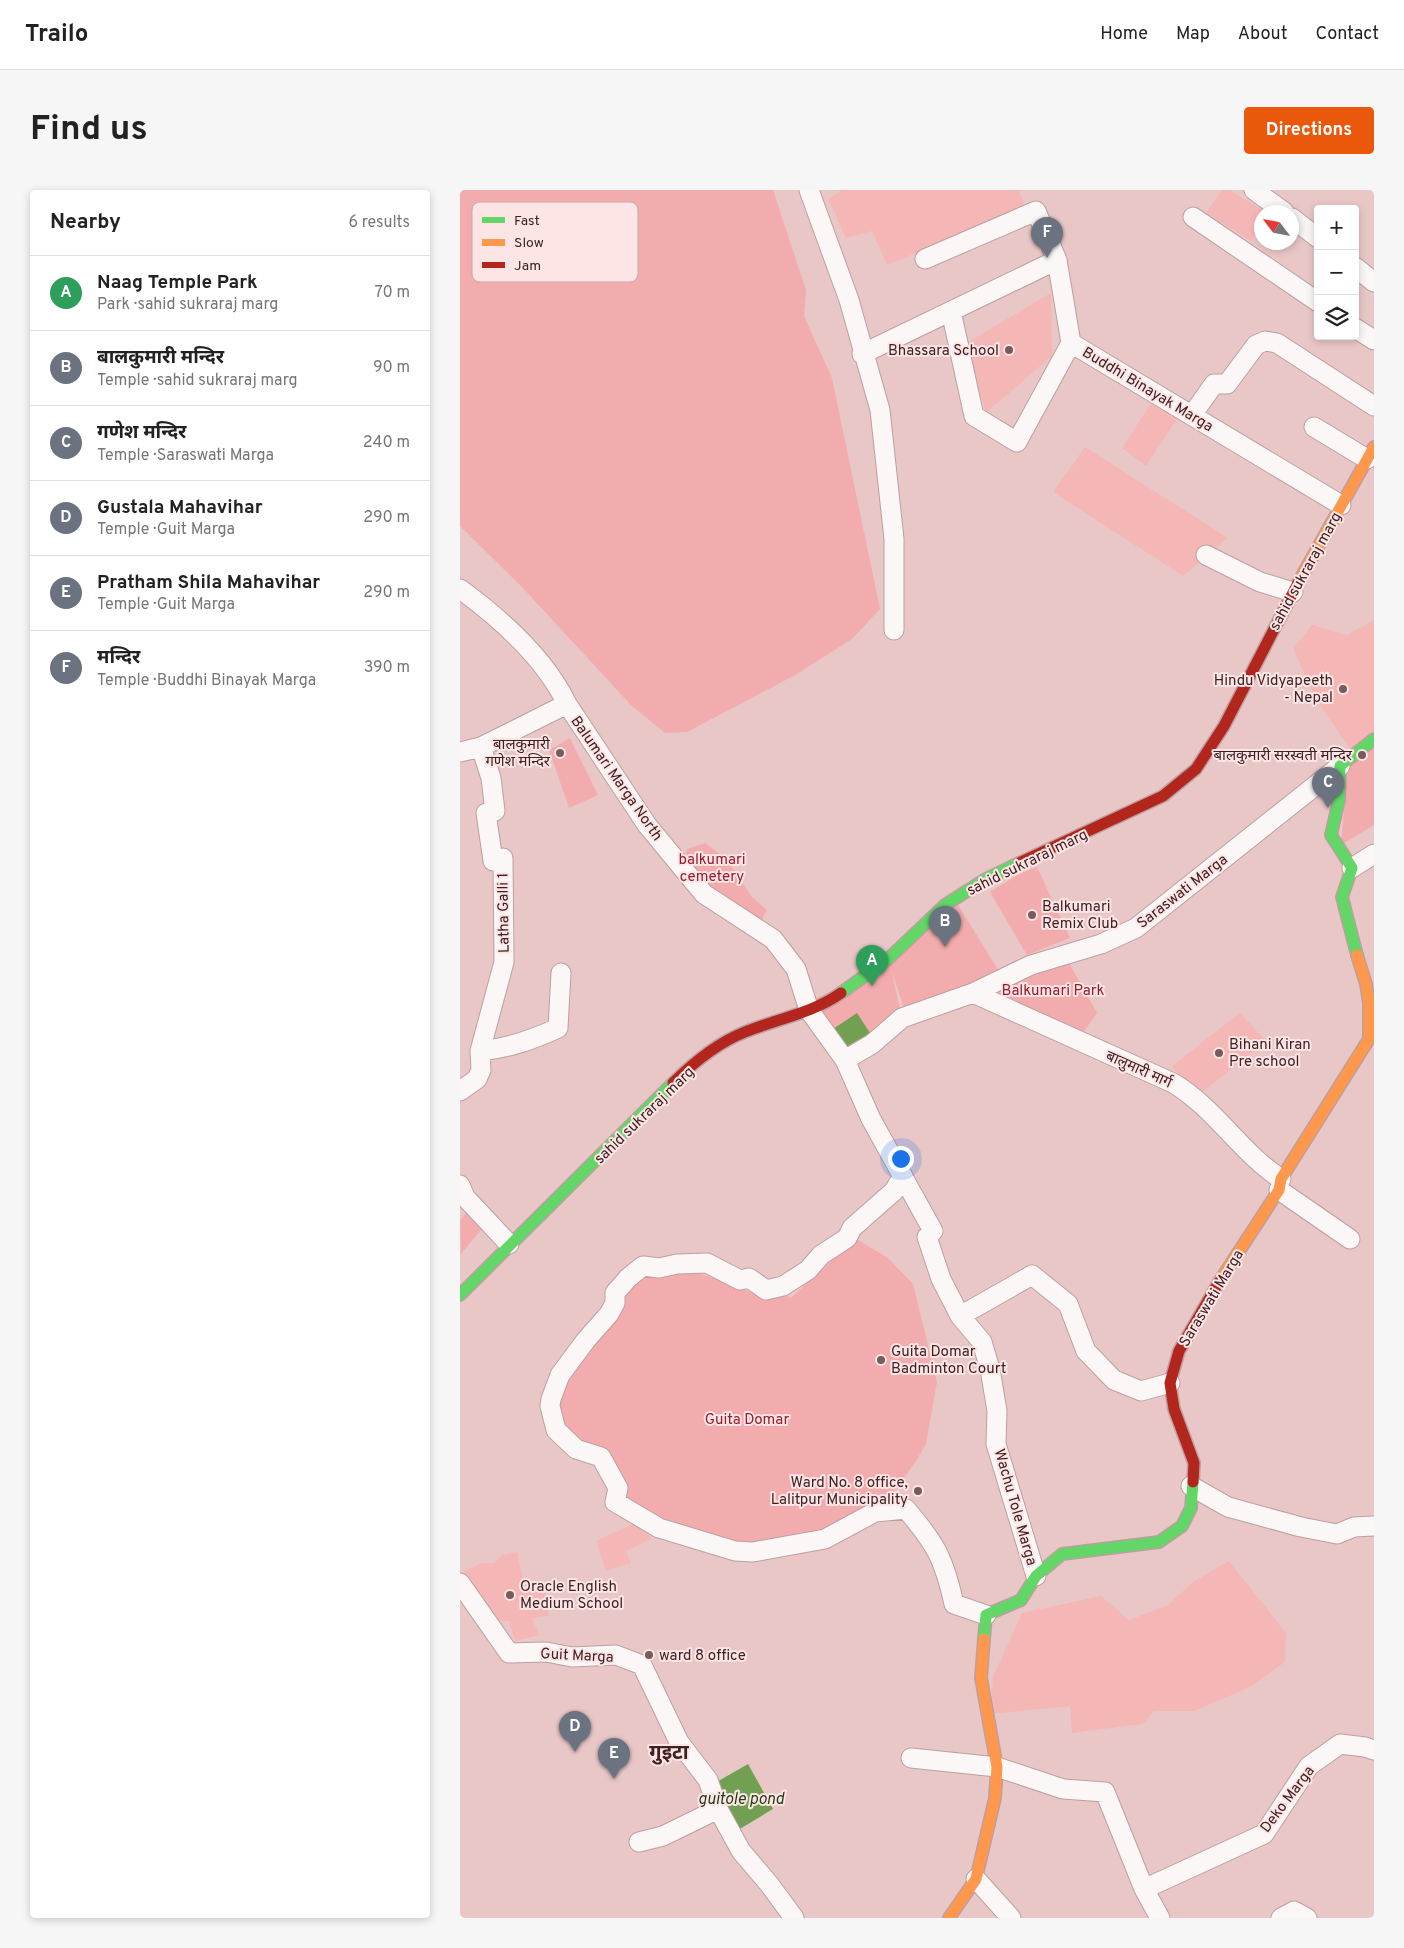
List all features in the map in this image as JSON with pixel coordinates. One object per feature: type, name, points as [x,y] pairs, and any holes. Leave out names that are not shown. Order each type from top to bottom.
[{"type":"street","points":[[808,190],[849,300],[862,354],[880,410],[894,539],[894,630]]},
{"type":"street","points":[[1254,190],[1274,205]]},
{"type":"street","points":[[925,259],[1036,211],[1057,260],[1070,343]]},
{"type":"street","points":[[1193,217],[1314,299]]},
{"type":"street","points":[[1299,223],[1314,235]]},
{"type":"street","points":[[862,354],[1057,260]]},
{"type":"street","points":[[1359,270],[1374,282]]},
{"type":"street","name":"Buddhi Binayak Marga","points":[[951,311],[974,416],[1017,442],[1070,343],[1192,414],[1341,505]]},
{"type":"street","points":[[1359,331],[1374,340]]},
{"type":"street","points":[[1192,414],[1214,384],[1227,384],[1256,345],[1264,341],[1277,343],[1374,406]]},
{"type":"street","points":[[1314,427],[1369,465]]},
{"type":"street","name":"sahid sukraraj marg","points":[[460,1294],[686,1070],[722,1043],[809,1010],[834,998],[888,959],[945,905],[986,879],[1163,796],[1196,769],[1210,750],[1341,505],[1369,465]]},
{"type":"street","points":[[1206,555],[1260,582],[1293,592]]},
{"type":"street","name":"Balumari Marga North","points":[[460,589],[482,605],[519,640],[558,686],[567,704],[647,825],[704,894],[773,939],[796,969],[809,1010]]},
{"type":"street","points":[[460,752],[481,747],[567,704]]},
{"type":"street","name":"Saraswati Marga","points":[[845,1060],[872,1044],[902,1018],[973,993],[1031,965],[1075,950],[1101,944],[1136,928],[1374,739]]},
{"type":"street","name":"Latha Galli 1","points":[[460,1091],[476,1079],[481,1070],[480,1051],[504,962],[503,858],[492,861],[486,813],[495,812],[491,778],[481,747]]},
{"type":"street","points":[[1340,766],[1339,800],[1331,835],[1352,868],[1374,854]]},
{"type":"street","name":"Saraswati Marga","points":[[986,1615],[1022,1600],[1036,1576],[1062,1554],[1159,1542],[1182,1526],[1191,1508],[1194,1463],[1174,1409],[1170,1383],[1179,1351],[1220,1279],[1370,1039],[1369,1003],[1366,984],[1349,932],[1342,896],[1352,868]]},
{"type":"street","points":[[480,1051],[507,1048],[561,1032],[561,974]]},
{"type":"street","name":"बालुमारी मार्ग","points":[[973,993],[1173,1083],[1193,1095],[1280,1185],[1350,1239]]},
{"type":"street","name":"Wachu Tole Marga","points":[[809,1010],[845,1060],[871,1119],[933,1231],[927,1237],[941,1278],[960,1316],[982,1342],[990,1369],[997,1411],[996,1444],[1036,1576]]},
{"type":"street","points":[[903,1176],[894,1192],[852,1228],[846,1238],[821,1255],[808,1270],[783,1286],[766,1290],[749,1278],[740,1280],[707,1263],[676,1264],[659,1268],[643,1266],[621,1286],[615,1294],[615,1303],[609,1314],[560,1376],[550,1406],[556,1430],[568,1444],[576,1449],[601,1457],[618,1488],[615,1502],[655,1527],[735,1551],[753,1552],[825,1539],[875,1512],[906,1510],[930,1537],[947,1571],[954,1604],[986,1615],[981,1678],[997,1767],[995,1798],[976,1879],[949,1918]]},
{"type":"street","points":[[460,1185],[465,1197],[509,1244]]},
{"type":"street","points":[[960,1316],[1032,1275],[1068,1304],[1086,1351],[1114,1380],[1141,1391],[1170,1383]]},
{"type":"street","points":[[1192,1486],[1228,1506],[1301,1527],[1337,1534],[1354,1527],[1374,1526]]},
{"type":"street","name":"Guit Marga","points":[[460,1583],[509,1653],[546,1652],[572,1656],[616,1655],[642,1665],[680,1742],[708,1780],[718,1809],[740,1851],[769,1884],[794,1918]]},
{"type":"street","name":"Deko Marga","points":[[1144,1888],[1264,1834],[1309,1766],[1340,1744],[1365,1746],[1374,1750]]},
{"type":"street","points":[[911,1758],[997,1767],[1063,1789],[1105,1792],[1144,1888],[1160,1918]]},
{"type":"street","points":[[638,1842],[663,1836],[718,1809]]},
{"type":"street","points":[[976,1879],[1011,1918]]},
{"type":"street","points":[[1281,1918],[1294,1911],[1308,1918]]},
{"type":"shaded area","points":[[842,190],[1019,190],[1025,208],[887,265],[872,231],[846,238],[828,199]]},
{"type":"shaded area","points":[[1222,190],[1230,190],[1254,205],[1254,236],[1251,241],[1206,213]]},
{"type":"shaded area","name":"Bhassara School","points":[[1051,293],[1052,356],[986,413],[965,344]]},
{"type":"shaded area","points":[[1157,394],[1183,410],[1146,466],[1122,448]]},
{"type":"shaded area","points":[[1085,447],[1228,538],[1183,576],[1053,492]]},
{"type":"shaded area","name":"Hindu Vidyapeeth - Nepal","points":[[1374,620],[1374,735],[1350,749],[1317,701],[1293,649],[1312,625],[1347,635]]},
{"type":"shaded area","name":"Bihani Kiran Pre school","points":[[1240,1013],[1266,1041],[1199,1095],[1172,1066]]},
{"type":"shaded area","points":[[639,1521],[651,1539],[626,1551],[631,1563],[606,1571],[596,1541]]},
{"type":"shaded area","name":"Oracle English Medium School","points":[[517,1552],[525,1589],[544,1587],[549,1616],[532,1618],[539,1635],[515,1641],[509,1621],[490,1620],[463,1572],[482,1563],[494,1563],[502,1555]]},
{"type":"shaded area","points":[[1229,1561],[1286,1633],[1285,1662],[1250,1687],[1194,1711],[1154,1711],[1143,1724],[1072,1733],[1070,1706],[990,1714],[993,1677],[1022,1613],[1101,1596],[1129,1620],[1168,1605],[1193,1582]]},
{"type":"green space","points":[[460,190],[773,190],[806,290],[804,316],[832,378],[880,609],[852,639],[797,674],[687,732],[665,733],[631,705],[522,587],[460,526]]},
{"type":"green space","points":[[570,738],[598,795],[569,808],[549,750]]},
{"type":"green space","points":[[1374,748],[1374,825],[1341,845],[1348,767]]},
{"type":"green space","name":"balkumari cemetery","points":[[705,843],[727,859],[751,896],[767,910],[760,923],[713,891],[684,861],[687,849]]},
{"type":"green space","name":"Balkumari Remix Club","points":[[1037,867],[1070,938],[1027,955],[990,892],[1021,873]]},
{"type":"green space","points":[[954,898],[1000,973],[905,1011],[891,969],[902,1018],[846,1059],[811,1012]]},
{"type":"green space","name":"Balkumari Park","points":[[1069,963],[1097,1013],[1082,1034],[993,989],[1031,969]]},
{"type":"green space","points":[[470,1207],[485,1225],[461,1254],[460,1221]]},
{"type":"green space","name":"Guita Domar","points":[[855,1238],[888,1258],[913,1284],[937,1382],[926,1444],[916,1461],[897,1488],[841,1528],[746,1548],[664,1526],[628,1506],[612,1476],[564,1435],[555,1398],[644,1269],[687,1270],[735,1284],[749,1292],[765,1294],[775,1291],[791,1298]]},
{"type":"water","points":[[857,1013],[870,1033],[844,1048],[833,1029]]},
{"type":"water","name":"guitole pond","points":[[748,1764],[773,1809],[733,1833],[715,1783]]},
{"type":"traffic: fast","points":[[1357,955],[1342,897],[1352,868],[1331,835],[1339,800],[1340,766],[1374,739]]},
{"type":"traffic: fast","points":[[841,993],[888,959],[945,905],[986,879],[1019,863]]},
{"type":"traffic: fast","points":[[460,1295],[673,1083]]},
{"type":"traffic: fast","points":[[984,1639],[986,1615],[1021,1600],[1036,1576],[1062,1554],[1159,1542],[1182,1526],[1191,1508],[1193,1482]]},
{"type":"traffic: slow","points":[[1298,583],[1374,447]]},
{"type":"traffic: slow","points":[[1219,1282],[1279,1190],[1281,1179],[1369,1039],[1369,1003],[1366,984],[1357,955]]},
{"type":"traffic: slow","points":[[949,1918],[976,1879],[995,1798],[997,1767],[981,1678],[984,1639]]},
{"type":"traffic: jam","points":[[1019,863],[1163,796],[1196,769],[1224,726],[1298,583]]},
{"type":"traffic: jam","points":[[673,1083],[697,1061],[725,1042],[757,1027],[819,1006],[841,993]]},
{"type":"traffic: jam","points":[[1193,1482],[1194,1463],[1174,1409],[1170,1383],[1179,1351],[1219,1282]]},
{"type":"place","name":"मन्दिर","points":[[1047,258]]},
{"type":"place","name":"Bhassara School","points":[[1009,350]]},
{"type":"place","name":"Hindu Vidyapeeth - Nepal","points":[[1343,689]]},
{"type":"place","name":"बालकुमारी गणेश मन्दिर","points":[[560,753]]},
{"type":"place","name":"बालकुमारी सरस्वती मन्दिर","points":[[1362,755]]},
{"type":"place","name":"गणेश मन्दिर","points":[[1328,808]]},
{"type":"place","name":"Balkumari Remix Club","points":[[1032,915]]},
{"type":"place","name":"बालकुमारी मन्दिर","points":[[945,947]]},
{"type":"place","name":"Naag Temple Park","points":[[872,986]]},
{"type":"place","name":"Bihani Kiran Pre school","points":[[1219,1053]]},
{"type":"place","name":"Guita Domar Badminton Court","points":[[881,1360]]},
{"type":"place","name":"Ward No. 8 office, Lalitpur Municipality","points":[[918,1491]]},
{"type":"place","name":"Oracle English Medium School","points":[[510,1595]]},
{"type":"place","name":"ward 8 office","points":[[649,1655]]},
{"type":"place","name":"Gustala Mahavihar","points":[[575,1752]]},
{"type":"place","name":"Pratham Shila Mahavihar","points":[[614,1779]]},
{"type":"district","name":"गुइटा","points":[[669,1752]]}]
